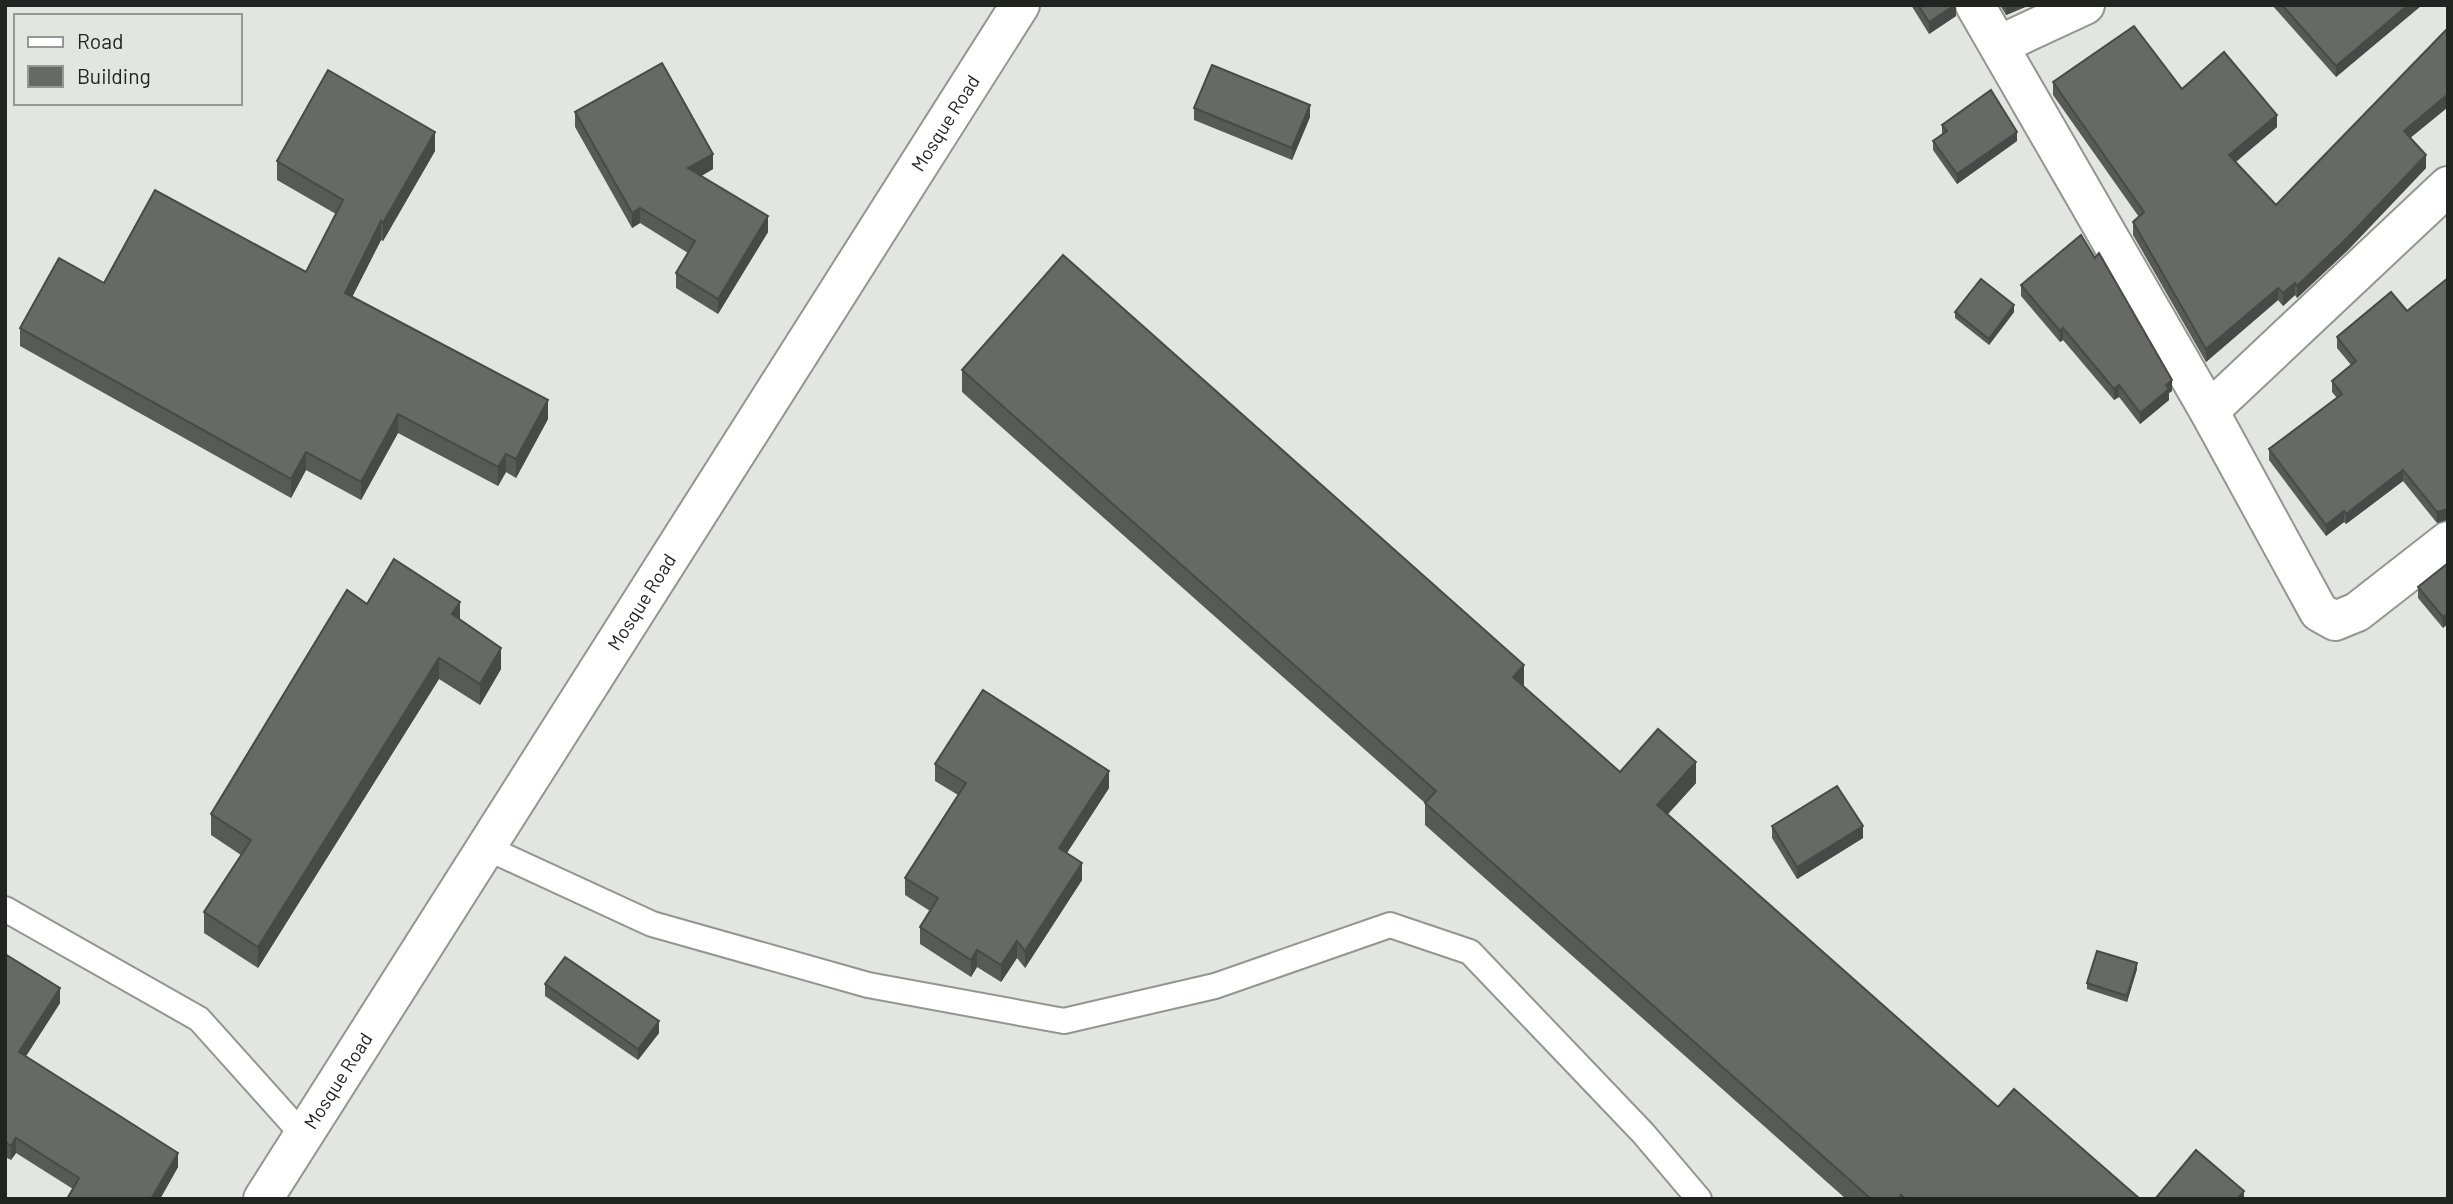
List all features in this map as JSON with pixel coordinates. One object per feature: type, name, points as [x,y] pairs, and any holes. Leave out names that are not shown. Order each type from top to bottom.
[{"type":"street","name":"Mosque Road","points":[[263,1199],[1020,5]]},
{"type":"street","points":[[1975,5],[2209,411],[2319,612],[2335,621],[2357,612],[2448,541]]},
{"type":"street","points":[[1999,45],[2085,5]]},
{"type":"street","points":[[2209,411],[2448,186]]},
{"type":"lane","points":[[485,847],[652,924],[868,985],[1064,1021],[1215,986],[1390,925],[1470,952],[1643,1133],[1699,1199]]},
{"type":"lane","points":[[5,909],[198,1018],[303,1135]]},
{"type":"building","points":[[1918,5],[1955,5],[1929,22]]},
{"type":"building","points":[[2282,5],[2408,5],[2336,66]]},
{"type":"building","points":[[2134,26],[2182,89],[2224,52],[2277,115],[2229,155],[2276,205],[2448,28],[2448,94],[2404,131],[2426,155],[2297,286],[2295,283],[2283,293],[2278,288],[2206,349],[2133,222],[2144,212],[2053,82]]},
{"type":"building","points":[[662,63],[713,154],[688,168],[768,216],[718,299],[676,273],[695,241],[640,208],[632,213],[575,112]]},
{"type":"building","points":[[1212,65],[1310,105],[1292,148],[1194,108]]},
{"type":"building","points":[[328,70],[435,132],[383,223],[381,221],[345,293],[548,400],[516,459],[506,454],[498,467],[398,414],[361,482],[306,452],[291,479],[20,328],[59,258],[104,283],[155,190],[306,272],[343,200],[277,161]]},
{"type":"building","points":[[1991,90],[2017,132],[1957,174],[1933,141],[1947,131],[1942,125]]},
{"type":"building","points":[[2081,235],[2095,258],[2099,253],[2172,380],[2166,385],[2169,389],[2140,413],[2119,385],[2114,389],[2063,328],[2060,331],[2021,285]]},
{"type":"building","points":[[1063,255],[1524,665],[1513,677],[1620,772],[1658,729],[1696,762],[1657,805],[1998,1107],[2014,1089],[2140,1199],[1905,1199],[1901,1195],[1899,1199],[1871,1199],[1425,803],[1436,791],[962,370]]},
{"type":"building","points":[[2448,278],[2448,509],[2437,512],[2403,470],[2346,514],[2344,511],[2326,525],[2269,449],[2342,394],[2332,381],[2356,361],[2337,337],[2391,292],[2407,311]]},
{"type":"building","points":[[1981,279],[2014,305],[1989,339],[1955,312]]},
{"type":"building","points":[[394,559],[460,602],[452,614],[501,648],[480,684],[439,658],[258,947],[204,912],[251,840],[211,814],[347,590],[367,604]]},
{"type":"building","points":[[2448,563],[2448,613],[2443,617],[2418,587]]},
{"type":"building","points":[[983,690],[1109,771],[1059,848],[1082,863],[1025,951],[1017,941],[1001,965],[977,950],[971,960],[920,927],[938,898],[905,878],[966,783],[935,764]]},
{"type":"building","points":[[1837,786],[1863,826],[1797,867],[1772,826]]},
{"type":"building","points":[[2097,951],[2137,963],[2127,996],[2087,983]]},
{"type":"building","points":[[5,954],[60,988],[19,1052],[178,1153],[151,1199],[67,1199],[79,1178],[16,1138],[11,1146],[5,1142]]},
{"type":"building","points":[[565,957],[659,1021],[638,1049],[545,984]]},
{"type":"building","points":[[2196,1150],[2244,1191],[2237,1199],[2155,1199]]}]
